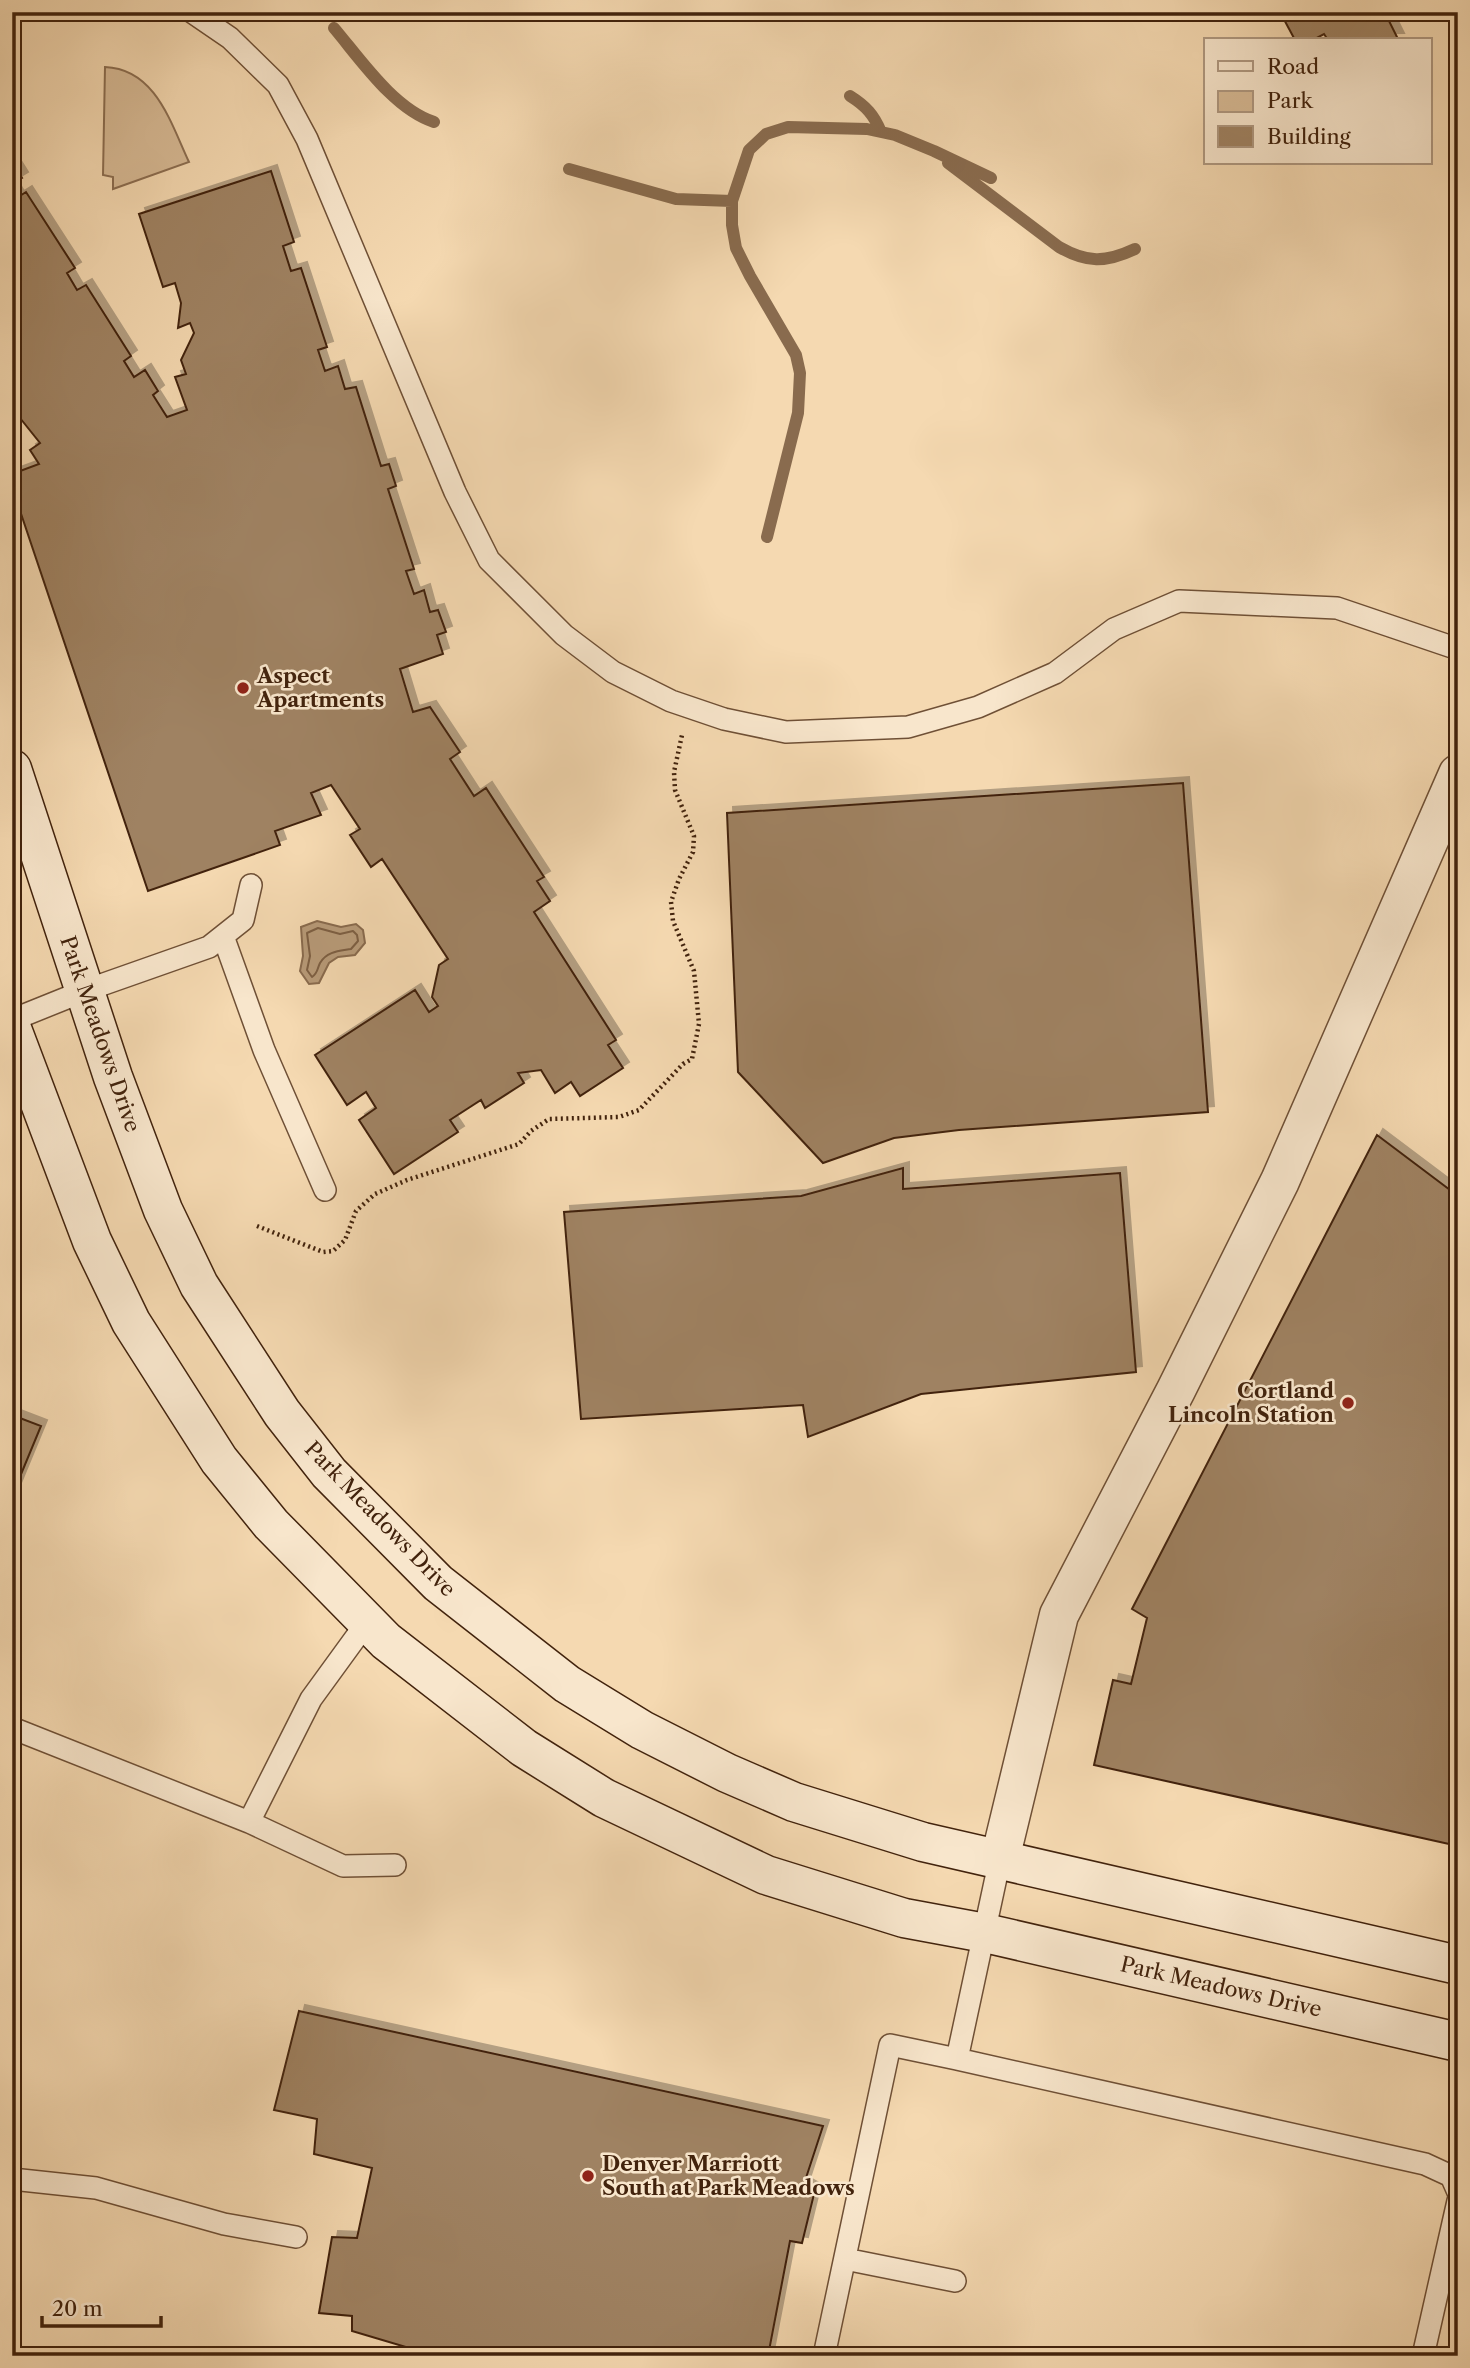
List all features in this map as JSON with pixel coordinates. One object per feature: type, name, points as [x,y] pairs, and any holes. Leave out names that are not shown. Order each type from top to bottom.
[{"type":"main road","name":"Park Meadows Drive","points":[[12,769],[113,1077],[163,1210],[199,1285],[282,1413],[313,1453],[438,1583],[567,1684],[642,1730],[727,1773],[807,1806],[923,1842],[1458,1965]]},
{"type":"main road","points":[[1000,1859],[1059,1615],[1176,1390],[1280,1181],[1458,774]]},
{"type":"main road","name":"Park Meadows Drive","points":[[12,1030],[92,1241],[131,1322],[219,1460],[271,1524],[386,1641],[524,1748],[604,1798],[766,1875],[904,1918],[985,1933],[1458,2042]]},
{"type":"lane","points":[[192,12],[229,38],[278,85],[284,96],[307,139],[455,492],[489,560],[564,635],[613,673],[671,701],[724,719],[786,732],[908,727],[978,707],[1055,673],[1114,629],[1178,601],[1337,608],[1458,649]]},
{"type":"lane","points":[[12,1020],[84,990],[209,947],[243,920],[251,885]]},
{"type":"lane","points":[[223,936],[264,1050],[325,1190]]},
{"type":"lane","points":[[249,1822],[311,1699],[367,1622]]},
{"type":"lane","points":[[12,1728],[249,1822],[343,1866],[395,1865]]},
{"type":"lane","points":[[957,2059],[1000,1859]]},
{"type":"lane","points":[[824,2356],[890,2045],[1425,2164],[1451,2176],[1458,2192]]},
{"type":"lane","points":[[12,2179],[96,2188],[224,2224],[296,2237]]},
{"type":"lane","points":[[1423,2356],[1458,2201]]},
{"type":"lane","points":[[845,2259],[955,2281]]},
{"type":"path","points":[[257,1226],[323,1252],[333,1251],[345,1240],[356,1212],[375,1194],[407,1180],[519,1144],[531,1130],[549,1119],[619,1116],[639,1110],[683,1064],[692,1059],[699,1024],[694,971],[673,922],[671,902],[693,852],[694,836],[675,790],[674,772],[689,707]]},
{"type":"green space","points":[[105,67],[123,70],[137,77],[149,88],[168,116],[189,162],[113,189],[113,177],[103,175]]},
{"type":"water","points":[[317,921],[341,927],[356,924],[363,930],[365,943],[355,955],[338,957],[329,963],[319,983],[309,984],[300,971],[303,956],[301,927]]},
{"type":"building","points":[[1280,12],[1400,12],[1388,19],[1398,38],[1327,38],[1324,34],[1317,38],[1294,38]]},
{"type":"building","points":[[12,162],[22,178],[12,184]]},
{"type":"building","name":"Aspect Apartments","points":[[271,171],[294,242],[283,246],[291,271],[301,268],[327,347],[318,350],[325,371],[338,366],[345,389],[356,387],[381,466],[389,464],[396,486],[388,489],[414,569],[406,571],[414,594],[424,590],[430,612],[438,610],[446,632],[437,635],[443,654],[400,669],[413,712],[430,707],[460,752],[450,759],[474,796],[486,788],[544,877],[537,881],[550,901],[534,912],[616,1040],[608,1045],[623,1068],[580,1096],[571,1082],[555,1093],[541,1070],[518,1073],[524,1083],[485,1108],[481,1100],[450,1120],[458,1132],[394,1174],[359,1120],[376,1108],[366,1092],[347,1105],[315,1055],[415,990],[429,1012],[438,1006],[432,997],[439,965],[448,959],[382,859],[371,867],[350,835],[360,829],[331,785],[311,793],[321,815],[275,831],[280,845],[148,891],[12,487],[12,474],[39,464],[30,450],[40,443],[12,408],[12,187],[18,197],[26,192],[75,268],[67,273],[77,290],[86,285],[131,356],[124,361],[134,377],[145,370],[158,391],[153,395],[167,417],[187,410],[175,377],[186,374],[181,360],[194,333],[190,323],[178,328],[181,303],[175,283],[163,287],[139,214]]},
{"type":"building","points":[[1183,783],[1208,1112],[959,1130],[894,1138],[823,1163],[738,1072],[727,813]]},
{"type":"building","name":"Cortland Lincoln Station","points":[[1377,1135],[1458,1196],[1458,1846],[1094,1765],[1113,1680],[1131,1684],[1147,1618],[1132,1609]]},
{"type":"building","points":[[903,1168],[903,1189],[1120,1173],[1136,1372],[921,1394],[808,1437],[803,1405],[581,1419],[564,1212],[801,1196]]},
{"type":"building","points":[[12,1415],[41,1426],[12,1496]]},
{"type":"building","name":"Denver Marriott South at Park Meadows","points":[[299,2011],[823,2126],[804,2184],[815,2190],[802,2243],[790,2241],[768,2356],[436,2356],[352,2331],[352,2316],[319,2313],[332,2237],[357,2238],[372,2168],[314,2154],[317,2119],[274,2110]]},
{"type":"waterway","points":[[334,28],[392,95],[419,116],[434,122]]},
{"type":"waterway","points":[[850,96],[869,111],[881,132]]},
{"type":"waterway","points":[[767,537],[798,413],[800,373],[796,355],[736,248],[732,201],[749,150],[766,134],[788,127],[867,129],[895,135],[991,178]]},
{"type":"waterway","points":[[948,163],[1069,252],[1087,258],[1105,259],[1135,249]]},
{"type":"waterway","points":[[569,169],[676,199],[732,201]]},
{"type":"place","name":"Aspect Apartments","points":[[243,688]]},
{"type":"place","name":"Cortland Lincoln Station","points":[[1348,1403]]},
{"type":"place","name":"Denver Marriott South at Park Meadows","points":[[588,2176]]}]
